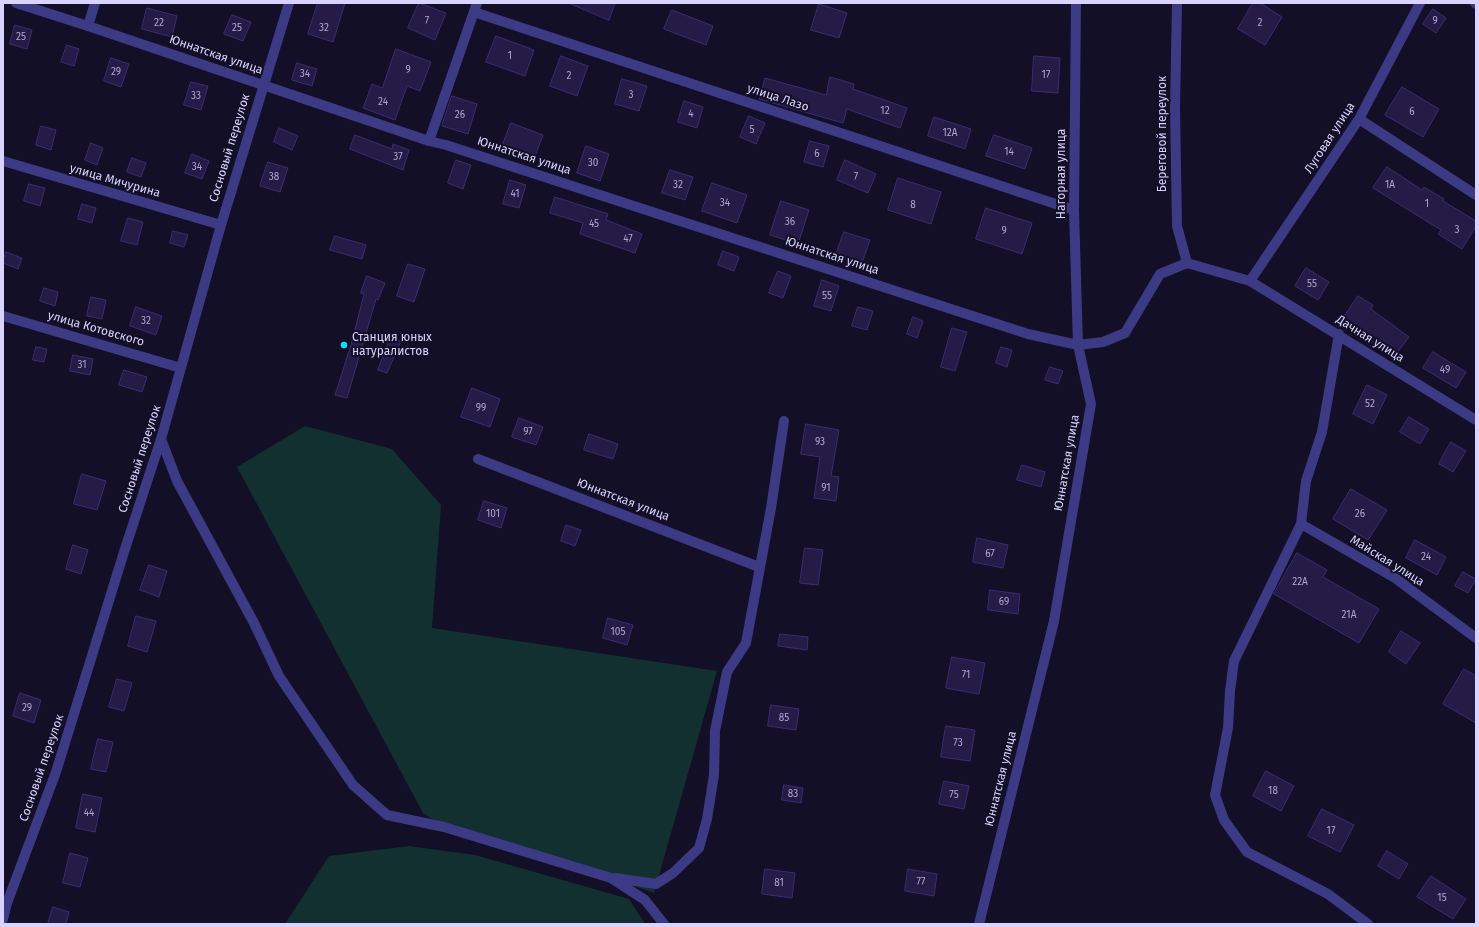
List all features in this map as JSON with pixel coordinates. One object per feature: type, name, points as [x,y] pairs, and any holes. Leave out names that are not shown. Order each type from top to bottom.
[{"type":"street","name":"Юннатская улица","points":[[16,3],[429,141],[446,145],[701,226],[1028,334],[1078,345],[1091,404],[1054,621],[979,924]]},
{"type":"street","points":[[88,26],[95,3]]},
{"type":"street","name":"Сосновый переулок","points":[[3,919],[7,903],[56,772],[124,552],[161,439],[221,225],[289,3]]},
{"type":"street","name":"Нагорная улица","points":[[1076,3],[1074,210],[1078,345]]},
{"type":"street","name":"Береговой переулок","points":[[1177,3],[1175,108],[1177,226],[1187,263]]},
{"type":"street","name":"Луговая улица","points":[[1250,281],[1359,119],[1420,3]]},
{"type":"street","points":[[429,141],[476,7]]},
{"type":"street","name":"улица Лазо","points":[[476,7],[1074,210]]},
{"type":"street","points":[[1359,119],[1476,195]]},
{"type":"street","name":"улица Мичурина","points":[[3,161],[221,225]]},
{"type":"street","points":[[1078,345],[1103,342],[1125,333],[1160,274],[1187,263]]},
{"type":"street","name":"Дачная улица","points":[[1187,263],[1250,281],[1339,334],[1476,420]]},
{"type":"street","name":"улица Котовского","points":[[3,316],[181,368]]},
{"type":"street","points":[[1339,334],[1322,432],[1306,481],[1301,524],[1234,661],[1230,691],[1228,728],[1215,795],[1224,820],[1247,852],[1328,894],[1368,924]]},
{"type":"street","points":[[161,439],[177,481],[254,623],[279,676],[353,785],[387,815],[444,827],[611,878],[656,884],[673,873],[699,848],[707,819],[714,775],[715,731],[727,672],[746,642],[771,508],[784,421]]},
{"type":"street","name":"Юннатская улица","points":[[478,459],[759,567]]},
{"type":"street","name":"Майская улица","points":[[1301,524],[1395,578],[1476,638]]},
{"type":"street","points":[[611,878],[645,900],[664,924]]},
{"type":"green space","points":[[305,426],[392,449],[441,505],[432,628],[717,671],[654,893],[604,875],[444,827],[423,813],[237,467]]},
{"type":"green space","points":[[409,846],[475,855],[629,899],[645,924],[285,924],[329,856]]},
{"type":"building","points":[[318,3],[345,3],[333,42],[308,34]]},
{"type":"building","points":[[419,3],[446,13],[435,40],[408,28]]},
{"type":"building","points":[[569,3],[615,3],[609,20]]},
{"type":"building","points":[[1253,3],[1260,3],[1282,17],[1265,45],[1238,29]]},
{"type":"building","points":[[819,4],[847,13],[839,38],[811,30]]},
{"type":"building","points":[[147,8],[177,16],[172,37],[142,29]]},
{"type":"building","points":[[1433,9],[1446,18],[1436,33],[1423,24]]},
{"type":"building","points":[[672,10],[713,26],[706,45],[664,29]]},
{"type":"building","points":[[232,15],[251,22],[243,41],[224,34]]},
{"type":"building","points":[[15,25],[32,30],[27,49],[10,44]]},
{"type":"building","points":[[496,36],[534,50],[525,76],[486,62]]},
{"type":"building","points":[[67,45],[79,49],[74,66],[61,62]]},
{"type":"building","points":[[396,49],[431,62],[420,91],[407,86],[395,120],[363,108],[372,84],[382,88]]},
{"type":"building","points":[[561,56],[588,66],[577,96],[550,86]]},
{"type":"building","points":[[1034,56],[1060,58],[1058,93],[1032,91]]},
{"type":"building","points":[[111,58],[129,64],[121,87],[104,81]]},
{"type":"building","points":[[297,63],[317,69],[312,86],[292,80]]},
{"type":"building","points":[[830,77],[854,84],[853,89],[907,108],[900,128],[847,109],[843,123],[759,99],[765,78],[826,95]]},
{"type":"building","points":[[622,79],[647,86],[639,111],[615,104]]},
{"type":"building","points":[[191,82],[208,86],[201,110],[184,105]]},
{"type":"building","points":[[1402,87],[1439,109],[1423,137],[1385,115]]},
{"type":"building","points":[[452,96],[477,104],[468,134],[442,126]]},
{"type":"building","points":[[684,101],[703,107],[697,128],[678,122]]},
{"type":"building","points":[[749,116],[765,123],[756,144],[740,137]]},
{"type":"building","points":[[934,117],[971,129],[965,149],[928,136]]},
{"type":"building","points":[[511,123],[543,135],[534,159],[502,147]]},
{"type":"building","points":[[41,126],[56,130],[51,150],[36,145]]},
{"type":"building","points":[[279,128],[298,136],[292,150],[274,142]]},
{"type":"building","points":[[355,135],[392,149],[393,144],[409,150],[403,170],[350,149]]},
{"type":"building","points":[[994,135],[1032,148],[1025,169],[986,156]]},
{"type":"building","points":[[810,141],[829,146],[823,167],[804,162]]},
{"type":"building","points":[[91,143],[103,148],[97,165],[85,160]]},
{"type":"building","points":[[586,146],[609,154],[600,181],[577,173]]},
{"type":"building","points":[[192,154],[209,161],[202,179],[185,173]]},
{"type":"building","points":[[132,158],[146,163],[141,177],[127,172]]},
{"type":"building","points":[[456,160],[471,165],[463,189],[448,183]]},
{"type":"building","points":[[845,160],[876,174],[868,193],[837,180]]},
{"type":"building","points":[[268,162],[288,168],[280,192],[260,186]]},
{"type":"building","points":[[1387,167],[1422,190],[1424,187],[1444,199],[1443,201],[1476,221],[1476,226],[1462,249],[1438,234],[1441,230],[1373,188]]},
{"type":"building","points":[[670,170],[693,177],[685,200],[662,193]]},
{"type":"building","points":[[898,178],[941,192],[931,224],[888,210]]},
{"type":"building","points":[[510,180],[526,185],[519,208],[503,204]]},
{"type":"building","points":[[712,183],[747,195],[737,223],[702,211]]},
{"type":"building","points":[[29,184],[45,188],[40,206],[24,201]]},
{"type":"building","points":[[555,197],[608,214],[606,220],[642,234],[635,253],[580,234],[583,223],[550,213]]},
{"type":"building","points":[[781,201],[809,210],[798,244],[770,235]]},
{"type":"building","points":[[82,204],[96,208],[92,223],[78,219]]},
{"type":"building","points":[[986,208],[1032,223],[1022,254],[976,239]]},
{"type":"building","points":[[128,218],[143,222],[137,245],[121,241]]},
{"type":"building","points":[[173,231],[188,235],[184,247],[170,243]]},
{"type":"building","points":[[844,232],[870,240],[862,263],[836,255]]},
{"type":"building","points":[[335,236],[366,245],[362,259],[330,250]]},
{"type":"building","points":[[723,251],[739,257],[734,271],[718,265]]},
{"type":"building","points":[[6,252],[22,258],[18,269],[3,263]]},
{"type":"building","points":[[408,264],[425,269],[414,302],[397,296]]},
{"type":"building","points":[[1306,268],[1329,282],[1318,300],[1295,286]]},
{"type":"building","points":[[778,271],[791,276],[783,298],[769,293]]},
{"type":"building","points":[[367,276],[385,283],[378,300],[376,299],[347,398],[335,395],[351,345],[364,294],[361,293]]},
{"type":"building","points":[[822,280],[839,286],[831,311],[814,306]]},
{"type":"building","points":[[44,288],[58,292],[55,306],[40,301]]},
{"type":"building","points":[[1358,296],[1373,305],[1371,309],[1409,337],[1393,358],[1370,341],[1372,339],[1342,320]]},
{"type":"building","points":[[91,297],[106,300],[102,319],[87,316]]},
{"type":"building","points":[[136,307],[162,316],[156,335],[130,326]]},
{"type":"building","points":[[858,307],[873,311],[867,330],[852,326]]},
{"type":"building","points":[[913,317],[923,321],[917,338],[907,334]]},
{"type":"building","points":[[952,328],[967,332],[955,371],[941,367]]},
{"type":"building","points":[[391,337],[401,341],[387,373],[378,370]]},
{"type":"building","points":[[36,347],[47,349],[44,362],[33,360]]},
{"type":"building","points":[[1001,347],[1012,350],[1007,367],[996,363]]},
{"type":"building","points":[[1433,352],[1466,372],[1456,388],[1423,368]]},
{"type":"building","points":[[73,355],[93,359],[90,375],[70,371]]},
{"type":"building","points":[[1050,367],[1063,371],[1058,384],[1045,380]]},
{"type":"building","points":[[124,370],[147,377],[142,392],[119,385]]},
{"type":"building","points":[[1367,385],[1387,395],[1373,424],[1353,414]]},
{"type":"building","points":[[472,388],[500,399],[490,427],[461,417]]},
{"type":"building","points":[[1409,417],[1429,429],[1420,444],[1400,432]]},
{"type":"building","points":[[519,418],[543,427],[536,445],[512,437]]},
{"type":"building","points":[[806,424],[839,430],[831,476],[839,477],[836,501],[814,498],[820,457],[801,454]]},
{"type":"building","points":[[589,434],[618,444],[613,459],[584,450]]},
{"type":"building","points":[[1451,442],[1466,451],[1453,472],[1439,464]]},
{"type":"building","points":[[1022,465],[1045,472],[1041,487],[1017,480]]},
{"type":"building","points":[[82,474],[106,481],[97,510],[74,504]]},
{"type":"building","points":[[1351,489],[1387,510],[1368,540],[1333,519]]},
{"type":"building","points":[[484,501],[507,508],[501,528],[478,520]]},
{"type":"building","points":[[566,525],[581,530],[575,546],[561,541]]},
{"type":"building","points":[[977,538],[1008,545],[1003,568],[973,562]]},
{"type":"building","points":[[1415,540],[1446,557],[1437,575],[1406,558]]},
{"type":"building","points":[[73,545],[88,550],[81,574],[66,569]]},
{"type":"building","points":[[805,548],[823,550],[818,585],[800,583]]},
{"type":"building","points":[[1297,553],[1327,570],[1323,577],[1379,609],[1359,643],[1274,594]]},
{"type":"building","points":[[149,565],[167,571],[159,597],[140,590]]},
{"type":"building","points":[[1463,572],[1476,579],[1468,593],[1455,586]]},
{"type":"building","points":[[990,590],[1020,594],[1018,614],[988,610]]},
{"type":"building","points":[[136,616],[156,621],[147,652],[128,646]]},
{"type":"building","points":[[608,618],[633,625],[627,645],[603,638]]},
{"type":"building","points":[[1401,631],[1420,643],[1406,664],[1389,652]]},
{"type":"building","points":[[780,634],[808,637],[807,650],[778,646]]},
{"type":"building","points":[[952,657],[985,663],[979,694],[946,688]]},
{"type":"building","points":[[1464,669],[1476,676],[1476,723],[1443,704]]},
{"type":"building","points":[[117,679],[132,683],[124,711],[109,707]]},
{"type":"building","points":[[20,693],[41,700],[34,723],[13,716]]},
{"type":"building","points":[[771,705],[799,709],[796,730],[768,726]]},
{"type":"building","points":[[946,726],[975,730],[970,761],[941,757]]},
{"type":"building","points":[[98,739],[113,742],[106,772],[91,769]]},
{"type":"building","points":[[1266,771],[1294,786],[1281,811],[1253,796]]},
{"type":"building","points":[[944,781],[969,786],[964,809],[939,804]]},
{"type":"building","points":[[784,785],[803,788],[801,803],[782,800]]},
{"type":"building","points":[[83,794],[102,798],[95,832],[76,828]]},
{"type":"building","points":[[1322,809],[1354,825],[1340,852],[1308,836]]},
{"type":"building","points":[[1387,851],[1408,864],[1399,879],[1378,866]]},
{"type":"building","points":[[70,853],[88,858],[80,887],[63,883]]},
{"type":"building","points":[[765,869],[795,873],[792,898],[762,894]]},
{"type":"building","points":[[908,869],[937,874],[934,896],[905,891]]},
{"type":"building","points":[[1431,876],[1466,899],[1453,919],[1417,897]]},
{"type":"building","points":[[53,907],[69,912],[66,924],[48,924]]},
{"type":"place","name":"Станция юных натуралистов","points":[[344,345]]}]
